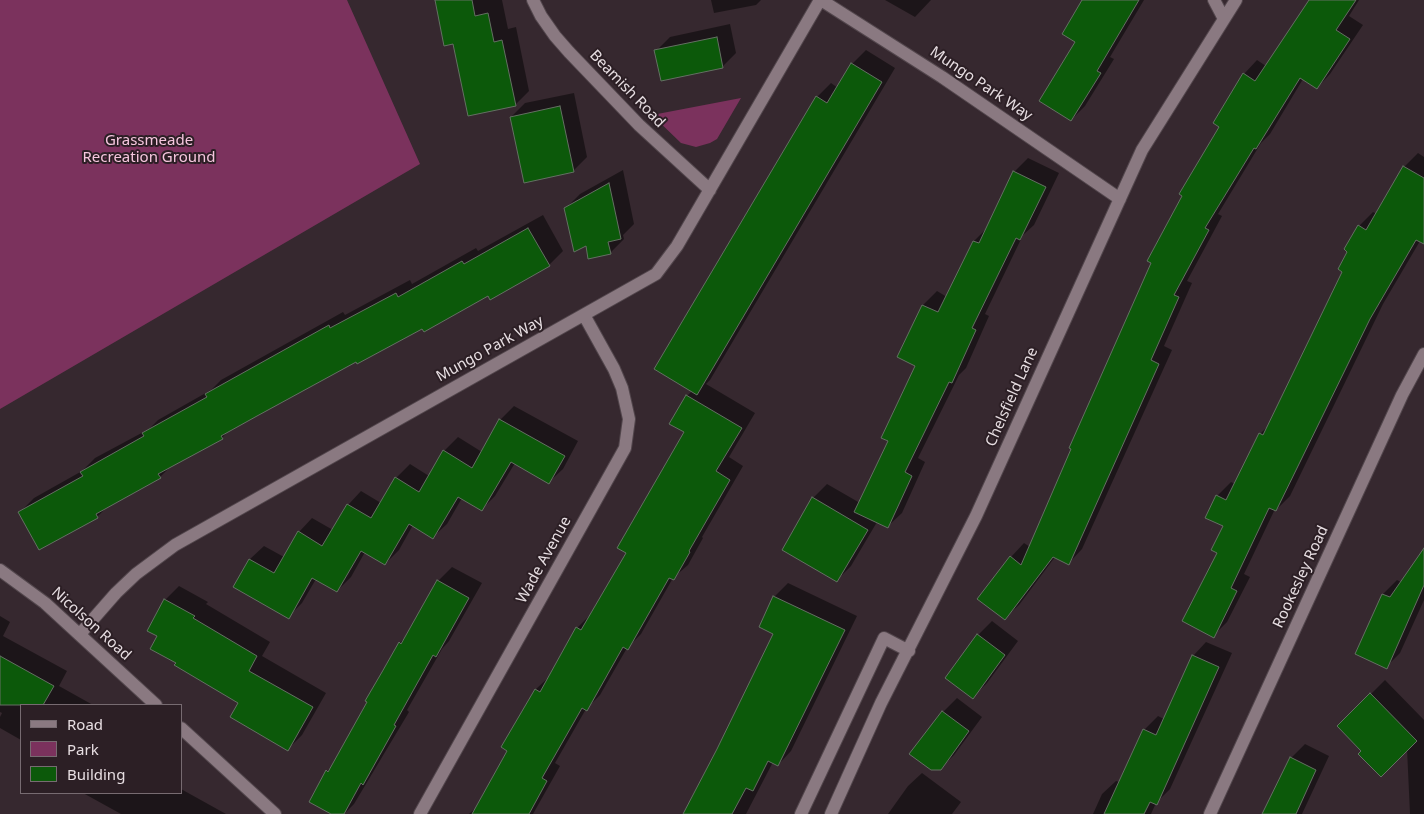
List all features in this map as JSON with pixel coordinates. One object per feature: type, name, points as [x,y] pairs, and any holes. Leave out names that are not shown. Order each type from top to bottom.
[{"type":"street","name":"Beamish Road","points":[[534,0],[550,29],[569,52],[639,125],[710,190]]},
{"type":"street","name":"Mungo Park Way","points":[[80,634],[116,593],[136,574],[175,545],[656,274],[677,246],[821,0],[942,76],[1120,199]]},
{"type":"street","points":[[1214,0],[1224,19]]},
{"type":"street","name":"Chelsfield Lane","points":[[831,814],[881,703],[976,516],[1142,150],[1236,0]]},
{"type":"street","name":"Wade Avenue","points":[[420,814],[625,448],[629,419],[622,388],[614,369],[584,315]]},
{"type":"street","name":"Rookesley Road","points":[[1210,814],[1402,395],[1424,354]]},
{"type":"street","name":"Nicolson Road","points":[[0,570],[45,603],[155,704]]},
{"type":"street","points":[[801,814],[884,638],[909,651]]},
{"type":"street","points":[[182,729],[275,814]]},
{"type":"green space","name":"Grassmeade Recreation Ground","points":[[0,0],[347,0],[420,164],[0,409]]},
{"type":"green space","points":[[741,98],[717,139],[696,147],[681,143],[652,115]]},
{"type":"building","points":[[435,0],[472,0],[475,16],[488,13],[494,42],[502,40],[516,106],[468,116],[453,44],[444,46]]},
{"type":"building","points":[[1082,0],[1139,0],[1097,71],[1101,73],[1071,121],[1039,101],[1075,42],[1062,34]]},
{"type":"building","points":[[1309,0],[1356,0],[1336,30],[1350,39],[1317,89],[1300,78],[1205,228],[1209,230],[1174,295],[1179,297],[1151,360],[1159,364],[1069,565],[1053,557],[1005,620],[977,599],[1010,556],[1021,565],[1071,449],[1069,448],[1151,263],[1147,261],[1182,196],[1179,194],[1219,127],[1213,123],[1243,73],[1255,81]]},
{"type":"building","points":[[717,37],[723,68],[661,81],[654,50]]},
{"type":"building","points":[[851,63],[882,82],[697,395],[654,369],[816,96],[827,103]]},
{"type":"building","points":[[560,106],[574,172],[524,183],[510,117]]},
{"type":"building","points":[[1403,166],[1424,178],[1424,244],[1416,240],[1370,319],[1276,511],[1269,508],[1231,588],[1237,591],[1214,638],[1182,621],[1217,553],[1211,550],[1223,526],[1205,518],[1216,495],[1226,500],[1259,433],[1263,435],[1342,272],[1338,269],[1347,252],[1344,249],[1358,225],[1366,230]]},
{"type":"building","points":[[1013,171],[1046,187],[1020,240],[1016,238],[972,328],[976,330],[952,383],[949,382],[905,472],[912,476],[888,528],[854,512],[888,441],[881,438],[915,366],[897,357],[922,305],[938,312],[973,241],[979,243]]},
{"type":"building","points":[[609,183],[621,239],[608,242],[611,254],[588,259],[586,246],[574,252],[564,208]]},
{"type":"building","points":[[528,228],[550,266],[490,300],[488,296],[424,332],[422,329],[357,364],[356,362],[221,436],[223,439],[158,474],[161,478],[96,514],[98,518],[39,550],[18,512],[83,476],[80,472],[144,436],[142,433],[207,397],[205,394],[284,350],[329,325],[330,328],[396,293],[398,297],[462,261],[464,264]]},
{"type":"building","points":[[686,395],[742,428],[716,471],[730,480],[674,580],[669,578],[628,650],[623,647],[587,711],[582,708],[542,778],[547,781],[529,814],[472,814],[507,751],[501,747],[535,689],[540,692],[576,627],[581,630],[626,553],[617,548],[684,432],[669,424]]},
{"type":"building","points":[[499,419],[565,456],[549,484],[511,462],[482,511],[458,497],[433,539],[409,524],[385,565],[361,551],[337,592],[312,578],[289,619],[233,587],[249,559],[274,573],[298,531],[322,546],[347,504],[371,518],[395,477],[419,492],[443,450],[472,468]]},
{"type":"building","points":[[812,497],[868,530],[837,582],[782,550]]},
{"type":"building","points":[[1424,548],[1424,585],[1387,669],[1355,654],[1382,594],[1390,597]]},
{"type":"building","points":[[437,580],[469,598],[436,657],[433,655],[363,785],[361,783],[344,814],[331,814],[309,802],[326,770],[328,772],[367,702],[365,701],[399,642],[401,644]]},
{"type":"building","points":[[773,596],[845,630],[778,766],[768,761],[753,791],[746,788],[732,814],[683,814],[773,634],[759,627]]},
{"type":"building","points":[[164,599],[195,616],[193,618],[257,656],[249,671],[313,707],[288,751],[230,717],[238,703],[174,665],[176,663],[150,649],[157,636],[147,631]]},
{"type":"building","points":[[977,634],[1005,655],[973,699],[945,678]]},
{"type":"building","points":[[1192,655],[1219,667],[1157,805],[1150,802],[1144,814],[1104,814],[1143,729],[1156,735]]},
{"type":"building","points":[[0,656],[54,686],[44,704],[0,705]]},
{"type":"building","points":[[1370,693],[1417,741],[1381,777],[1358,754],[1361,751],[1337,726]]},
{"type":"building","points":[[942,711],[969,731],[941,770],[931,770],[909,754]]},
{"type":"building","points":[[1290,757],[1316,770],[1296,814],[1262,814]]}]
